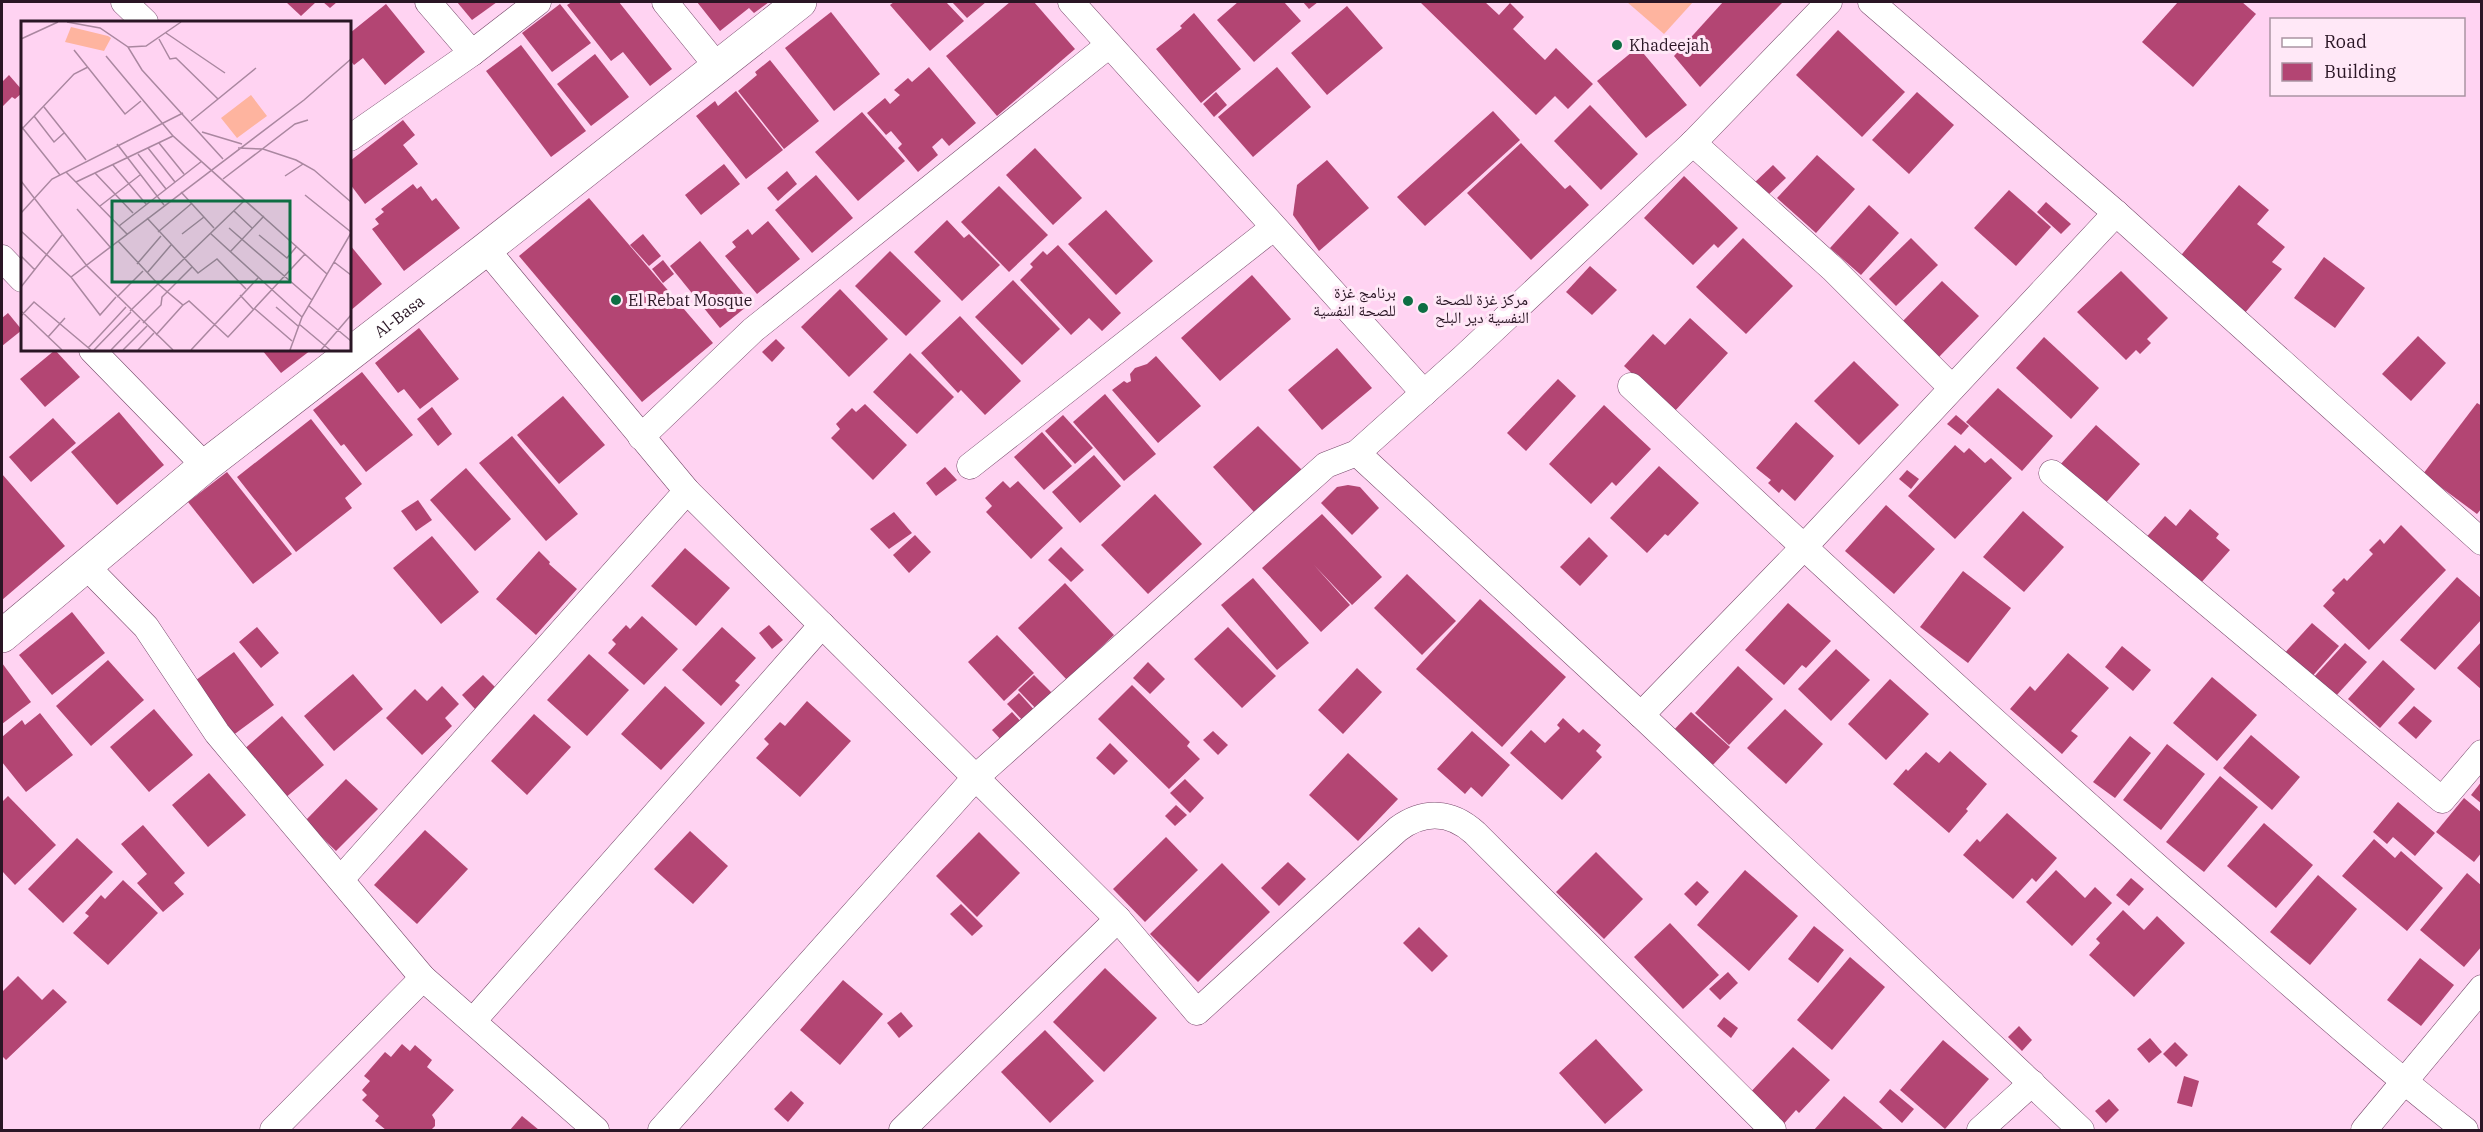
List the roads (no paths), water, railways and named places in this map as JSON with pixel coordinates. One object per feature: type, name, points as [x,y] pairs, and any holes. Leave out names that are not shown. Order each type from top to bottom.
[{"type":"street","points":[[124,2],[144,21]]},
{"type":"street","points":[[428,2],[472,53]]},
{"type":"street","points":[[351,137],[472,53],[538,2]]},
{"type":"street","points":[[665,2],[717,66]]},
{"type":"street","name":"Al-Basa","points":[[2,636],[205,466],[800,2]]},
{"type":"street","points":[[1071,2],[1424,393]]},
{"type":"street","points":[[661,1131],[975,778],[1326,465],[1357,453],[1424,393],[1693,143],[1829,2]]},
{"type":"street","points":[[1871,2],[2116,213],[2481,542]]},
{"type":"street","points":[[641,437],[753,330],[1109,45]]},
{"type":"street","points":[[1693,143],[1833,269],[1952,388]]},
{"type":"street","points":[[1641,715],[1803,548],[2116,213]]},
{"type":"street","points":[[970,465],[1273,228]]},
{"type":"street","points":[[486,249],[687,491],[1118,919],[1197,1012],[1398,828],[1409,821],[1434,814],[1457,819],[1475,833],[1773,1131]]},
{"type":"street","points":[[2,258],[21,278]]},
{"type":"street","points":[[93,351],[205,466]]},
{"type":"street","points":[[1631,386],[1803,548],[2102,818],[2403,1082],[2465,1131]]},
{"type":"street","points":[[1357,453],[1641,715],[2081,1131]]},
{"type":"street","points":[[2052,473],[2442,800],[2481,753]]},
{"type":"street","points":[[341,879],[687,491]]},
{"type":"street","points":[[85,565],[146,627],[217,733],[423,978],[596,1131]]},
{"type":"street","points":[[473,1021],[822,625]]},
{"type":"street","points":[[902,1131],[1118,919]]},
{"type":"street","points":[[273,1131],[423,978]]},
{"type":"street","points":[[2364,1131],[2481,988]]},
{"type":"street","points":[[1980,1131],[2032,1083]]},
{"type":"place","name":"Khadeejah","points":[[1617,45]]},
{"type":"place","name":"El Rebat Mosque","points":[[616,300]]},
{"type":"place","name":"برنامج غزة للصحة النفسية","points":[[1408,301]]},
{"type":"place","name":"مركز غزة للصحة النفسية دير البلح","points":[[1423,308]]}]
